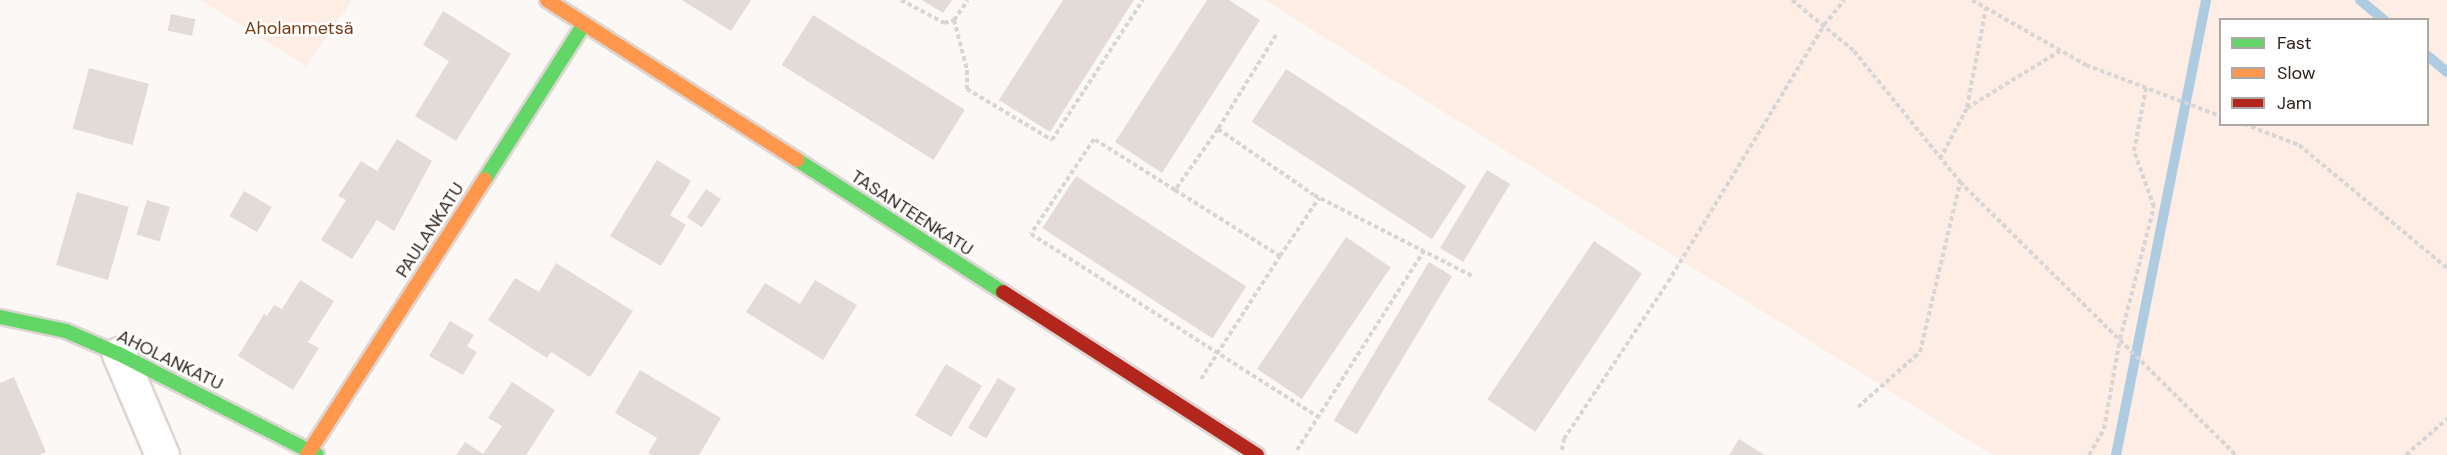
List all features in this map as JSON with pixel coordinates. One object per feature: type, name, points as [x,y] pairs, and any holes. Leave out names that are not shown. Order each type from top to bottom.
[{"type":"street","name":"TASANTEENKATU","points":[[547,0],[1257,455]]},
{"type":"street","name":"PAULANKATU","points":[[311,453],[584,24]]},
{"type":"street","name":"AHOLANKATU","points":[[0,317],[66,332],[119,354],[311,453]]},
{"type":"street","points":[[119,354],[162,455]]},
{"type":"path","points":[[901,0],[944,23],[954,20],[968,0]]},
{"type":"path","points":[[954,20],[967,69],[967,89],[1052,140],[1143,0]]},
{"type":"path","points":[[1792,0],[1854,51],[1960,182],[2236,455]]},
{"type":"path","points":[[1562,450],[1564,439],[1668,282],[1824,25],[1844,0]]},
{"type":"path","points":[[1972,0],[2086,65],[2219,116]]},
{"type":"path","points":[[1940,159],[1967,108],[1986,8]]},
{"type":"path","points":[[1175,190],[1218,129],[1276,35]]},
{"type":"path","points":[[1967,108],[2061,51]]},
{"type":"path","points":[[2089,455],[2104,429],[2120,339],[2154,207],[2134,151],[2146,88]]},
{"type":"path","points":[[2249,126],[2299,145],[2447,268]]},
{"type":"path","points":[[1218,129],[1319,198],[1474,277]]},
{"type":"path","points":[[1280,256],[1094,139],[1031,234],[1318,417]]},
{"type":"path","points":[[1858,407],[1920,352],[1960,182]]},
{"type":"path","points":[[1196,386],[1319,198]]},
{"type":"path","points":[[1297,450],[1424,251]]},
{"type":"path","points":[[2406,455],[2447,419]]},
{"type":"green space","name":"Aholanmetsä","points":[[201,0],[352,0],[306,66]]},
{"type":"green space","points":[[1265,0],[2447,0],[2447,455],[1992,455]]},
{"type":"building","points":[[682,0],[751,0],[731,31]]},
{"type":"building","points":[[922,0],[952,0],[943,13]]},
{"type":"building","points":[[1063,0],[1134,0],[1050,132],[999,100]]},
{"type":"building","points":[[1207,0],[1229,0],[1260,20],[1162,173],[1115,142]]},
{"type":"building","points":[[443,11],[511,54],[456,141],[415,116],[449,61],[423,45]]},
{"type":"building","points":[[171,14],[195,19],[192,36],[167,31]]},
{"type":"building","points":[[813,15],[965,110],[934,160],[782,65]]},
{"type":"building","points":[[89,68],[149,84],[133,145],[73,129]]},
{"type":"building","points":[[1286,69],[1466,186],[1432,239],[1252,122]]},
{"type":"building","points":[[397,139],[432,161],[394,231],[377,220],[352,259],[321,240],[346,200],[338,196],[361,161],[377,171]]},
{"type":"building","points":[[657,160],[691,181],[670,215],[686,225],[661,266],[610,236]]},
{"type":"building","points":[[1487,170],[1510,184],[1463,262],[1440,248]]},
{"type":"building","points":[[1076,176],[1246,287],[1212,339],[1042,228]]},
{"type":"building","points":[[706,189],[721,199],[702,227],[687,217]]},
{"type":"building","points":[[244,191],[272,207],[257,232],[230,216]]},
{"type":"building","points":[[77,192],[129,207],[108,280],[56,265]]},
{"type":"building","points":[[147,200],[170,207],[159,241],[136,234]]},
{"type":"building","points":[[1346,237],[1391,267],[1302,399],[1257,369]]},
{"type":"building","points":[[1594,241],[1642,273],[1535,432],[1487,399]]},
{"type":"building","points":[[1429,262],[1452,276],[1357,434],[1334,421]]},
{"type":"building","points":[[556,263],[633,311],[590,377],[551,352],[547,358],[488,320],[515,278],[539,292]]},
{"type":"building","points":[[300,280],[334,301],[308,342],[319,348],[293,390],[238,356],[264,314],[267,316],[274,305],[282,309]]},
{"type":"building","points":[[815,280],[857,305],[823,360],[746,312],[765,283],[800,304]]},
{"type":"building","points":[[450,321],[474,335],[467,346],[477,352],[463,375],[429,356]]},
{"type":"building","points":[[946,364],[982,386],[951,437],[915,415]]},
{"type":"building","points":[[640,370],[721,418],[699,455],[652,455],[648,453],[657,438],[615,413]]},
{"type":"building","points":[[14,377],[46,452],[39,455],[0,455],[0,383]]},
{"type":"building","points":[[998,378],[1016,389],[986,439],[968,428]]},
{"type":"building","points":[[512,382],[555,410],[526,455],[456,455],[465,442],[483,454],[502,426],[488,418]]},
{"type":"building","points":[[1739,439],[1765,455],[1729,455]]},
{"type":"waterway","points":[[2116,455],[2206,0]]},
{"type":"waterway","points":[[2360,0],[2382,18]]},
{"type":"waterway","points":[[2429,57],[2447,72]]},
{"type":"traffic: fast","points":[[485,179],[584,24]]},
{"type":"traffic: fast","points":[[797,160],[1003,292]]},
{"type":"traffic: fast","points":[[0,317],[66,331],[119,354],[317,455]]},
{"type":"traffic: slow","points":[[547,0],[797,160]]},
{"type":"traffic: slow","points":[[307,455],[485,179]]},
{"type":"traffic: jam","points":[[1003,292],[1257,455]]}]
